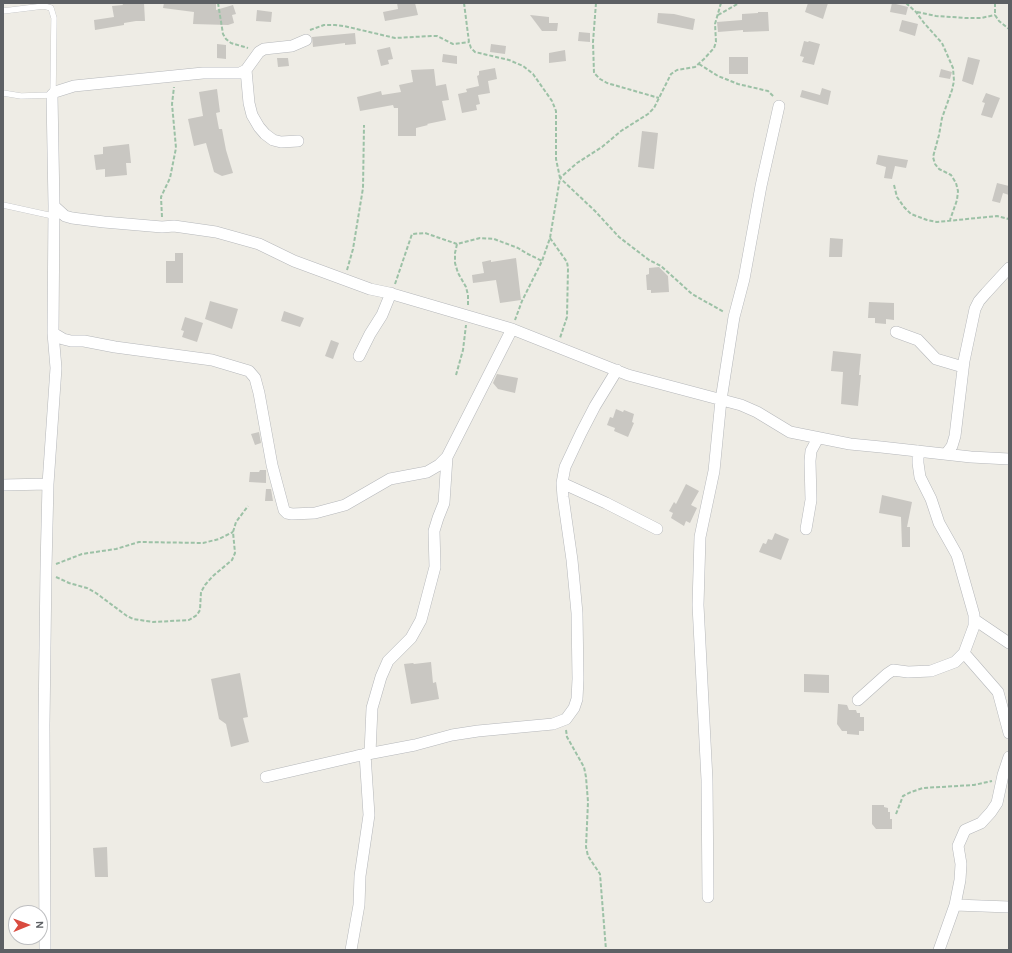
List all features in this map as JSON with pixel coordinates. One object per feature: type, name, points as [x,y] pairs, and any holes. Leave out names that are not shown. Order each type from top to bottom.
[{"type":"street","points":[[45,950],[44,725],[46,568],[48,484],[56,368],[53,333],[52,94],[74,86],[203,73],[240,73],[246,70],[259,52],[264,49],[292,46],[306,40]]},
{"type":"street","points":[[246,70],[249,102],[252,115],[259,127],[272,140],[281,142],[298,140]]},
{"type":"street","points":[[708,896],[707,780],[698,605],[700,537],[714,471],[721,400],[734,317],[744,279],[761,186],[779,106]]},
{"type":"street","points":[[53,211],[65,216],[83,220],[162,227],[174,226],[216,232],[259,244],[294,261],[370,289],[390,293],[512,329],[617,370],[628,376],[721,400],[757,412],[790,432],[850,444],[971,457],[1009,459]]},
{"type":"street","points":[[946,454],[952,446],[955,436],[963,367],[975,309],[979,301],[1009,268]]},
{"type":"street","points":[[359,356],[382,315],[390,293]]},
{"type":"street","points":[[53,333],[63,339],[71,341],[84,341],[115,347],[212,360],[249,371],[255,378],[259,393],[272,465],[284,510],[287,513],[292,514],[315,513],[345,505],[390,479],[427,472],[439,465],[447,457],[512,329]]},
{"type":"street","points":[[896,332],[918,340],[936,359],[963,367]]},
{"type":"street","points":[[266,777],[415,745],[452,735],[553,724],[566,719],[574,708],[577,699],[578,679],[576,605],[562,484],[565,467],[581,433],[595,406],[617,370]]},
{"type":"street","points":[[806,529],[811,500],[811,451],[818,438]]},
{"type":"street","points":[[858,700],[893,670],[908,672],[931,671],[955,662],[964,653],[974,626],[975,620],[957,555],[939,523],[931,498],[920,477],[918,451]]},
{"type":"street","points":[[352,950],[359,905],[360,876],[369,815],[368,754],[372,708],[380,677],[388,661],[411,638],[421,620],[435,567],[436,555],[434,531],[444,503],[447,457]]},
{"type":"street","points":[[3,485],[48,484]]},
{"type":"street","points":[[562,484],[606,503],[657,529]]},
{"type":"street","points":[[975,620],[1009,643]]},
{"type":"street","points":[[964,653],[998,692],[1009,734]]},
{"type":"street","points":[[939,950],[955,905],[961,864],[958,846],[964,831],[981,823],[997,803],[1004,797],[1002,778],[1009,757]]},
{"type":"street","points":[[955,905],[1009,907]]},
{"type":"lane","points":[[3,11],[44,6],[51,8],[54,18],[52,94],[21,96],[3,93]]},
{"type":"lane","points":[[3,205],[53,211]]},
{"type":"path","points":[[218,3],[223,34],[226,39],[231,43],[259,52]]},
{"type":"path","points":[[464,3],[471,48],[475,52],[509,60],[523,66],[533,74],[552,101],[556,111],[556,159],[560,178],[550,238],[542,261],[522,300],[512,329]]},
{"type":"path","points":[[596,3],[593,42],[594,73],[600,80],[606,83],[659,98]]},
{"type":"path","points":[[560,178],[577,163],[602,147],[621,131],[648,114],[654,108],[671,74],[677,70],[695,67],[714,48],[716,42],[715,24],[721,3]]},
{"type":"path","points":[[717,16],[739,3]]},
{"type":"path","points":[[906,3],[916,12],[942,42],[953,68],[954,81],[952,90],[942,118],[933,157],[935,164],[939,169],[951,175],[956,183],[958,191],[957,200],[950,220]]},
{"type":"path","points":[[995,3],[995,15],[999,21],[1009,29]]},
{"type":"path","points":[[916,12],[936,16],[966,18],[981,18],[995,15]]},
{"type":"path","points":[[306,40],[310,30],[324,25],[344,26],[395,38],[437,36],[453,44],[469,42]]},
{"type":"path","points":[[699,64],[727,80],[768,91],[772,94],[779,106]]},
{"type":"path","points":[[162,227],[161,198],[170,178],[176,148],[172,104],[174,76]]},
{"type":"path","points":[[344,280],[353,249],[363,188],[364,125]]},
{"type":"path","points":[[560,178],[595,211],[619,237],[649,260],[661,266],[692,294],[734,317]]},
{"type":"path","points":[[894,184],[897,197],[911,214],[937,222],[992,216],[1009,219]]},
{"type":"path","points":[[390,293],[396,282],[412,234],[425,233],[457,244],[480,238],[494,239],[518,248],[542,261]]},
{"type":"path","points":[[550,238],[567,262],[568,268],[567,317],[557,346]]},
{"type":"path","points":[[456,375],[464,350],[468,295],[466,287],[458,274],[455,253],[457,244]]},
{"type":"path","points":[[233,532],[219,539],[204,543],[139,542],[116,549],[82,554],[46,568],[56,577],[69,583],[87,588],[96,593],[127,616],[134,619],[154,622],[181,622],[189,620],[197,615],[200,610],[201,592],[205,585],[232,560],[235,553],[233,532],[236,522],[248,506]]},
{"type":"path","points":[[566,719],[567,737],[584,767],[586,777],[588,802],[586,847],[588,856],[600,874],[606,950]]},
{"type":"path","points":[[896,814],[903,796],[911,792],[923,788],[974,785],[1002,778]]},
{"type":"building","points":[[122,3],[144,3],[145,21],[124,23],[124,25],[95,30],[94,20],[114,17],[112,6],[123,5]]},
{"type":"building","points":[[164,3],[216,3],[216,10],[233,5],[236,14],[232,15],[234,23],[228,25],[193,24],[194,12],[163,8]]},
{"type":"building","points":[[397,3],[415,3],[418,15],[385,21],[383,12],[398,9]]},
{"type":"building","points":[[808,3],[828,3],[823,19],[805,12]]},
{"type":"building","points":[[892,3],[908,7],[906,15],[890,12]]},
{"type":"building","points":[[257,10],[272,12],[271,22],[256,21]]},
{"type":"building","points":[[768,12],[769,31],[743,32],[743,30],[718,32],[717,22],[742,20],[742,14]]},
{"type":"building","points":[[658,13],[674,14],[695,19],[693,30],[657,23]]},
{"type":"building","points":[[530,15],[549,17],[549,23],[558,23],[557,31],[542,31]]},
{"type":"building","points":[[902,20],[918,24],[915,36],[899,31]]},
{"type":"building","points":[[579,32],[590,33],[590,42],[578,41]]},
{"type":"building","points":[[355,33],[356,44],[345,45],[345,43],[313,47],[312,37]]},
{"type":"building","points":[[804,41],[820,44],[814,65],[802,62],[804,57],[800,56]]},
{"type":"building","points":[[217,44],[226,45],[226,59],[217,58]]},
{"type":"building","points":[[491,44],[506,46],[505,54],[490,52]]},
{"type":"building","points":[[390,47],[393,59],[388,60],[389,64],[381,66],[377,50]]},
{"type":"building","points":[[565,50],[566,61],[549,63],[549,53]]},
{"type":"building","points":[[443,54],[457,56],[457,64],[442,62]]},
{"type":"building","points":[[729,57],[748,57],[748,74],[729,74]]},
{"type":"building","points":[[968,57],[980,60],[973,85],[962,81]]},
{"type":"building","points":[[277,58],[288,58],[289,66],[278,67]]},
{"type":"building","points":[[495,68],[497,79],[488,81],[490,93],[478,95],[480,104],[476,105],[477,110],[462,113],[458,94],[467,92],[466,89],[479,86],[477,76],[479,75],[479,71]]},
{"type":"building","points":[[434,69],[436,86],[446,84],[449,100],[442,101],[446,120],[416,128],[416,136],[398,136],[398,108],[394,108],[393,105],[360,111],[357,97],[381,91],[382,95],[401,92],[399,85],[413,82],[411,70]]},
{"type":"building","points":[[941,69],[952,72],[950,79],[939,77]]},
{"type":"building","points":[[822,88],[831,91],[828,105],[800,97],[802,90],[820,95]]},
{"type":"building","points":[[217,89],[220,112],[216,113],[219,129],[222,129],[226,150],[233,173],[222,176],[214,172],[206,143],[194,146],[188,119],[203,116],[199,92]]},
{"type":"building","points":[[986,93],[1000,98],[992,118],[981,115],[985,103],[982,102]]},
{"type":"building","points":[[642,131],[658,133],[654,169],[638,167]]},
{"type":"building","points":[[129,144],[131,163],[126,163],[127,175],[105,177],[105,169],[96,170],[94,155],[103,154],[103,147]]},
{"type":"building","points":[[878,155],[908,160],[906,168],[895,166],[892,179],[884,178],[886,167],[876,164]]},
{"type":"building","points":[[997,183],[1009,186],[1009,195],[1003,193],[1000,203],[992,201]]},
{"type":"building","points":[[830,238],[843,239],[842,257],[829,257]]},
{"type":"building","points":[[175,253],[183,253],[183,283],[166,283],[166,261],[175,261]]},
{"type":"building","points":[[516,258],[521,300],[500,303],[496,280],[473,283],[472,275],[484,273],[482,262]]},
{"type":"building","points":[[659,267],[668,276],[669,292],[651,293],[651,290],[647,290],[646,275],[649,274],[649,268]]},
{"type":"building","points":[[210,301],[238,309],[232,329],[205,319]]},
{"type":"building","points":[[869,302],[894,303],[894,320],[886,319],[886,324],[875,323],[875,318],[868,318]]},
{"type":"building","points":[[284,311],[304,318],[300,327],[281,321]]},
{"type":"building","points":[[185,317],[203,323],[197,342],[182,337],[184,331],[181,330]]},
{"type":"building","points":[[331,340],[339,343],[333,359],[325,356]]},
{"type":"building","points":[[833,351],[861,354],[859,375],[861,375],[858,406],[841,404],[843,372],[831,371]]},
{"type":"building","points":[[497,374],[518,378],[515,393],[498,389],[493,383]]},
{"type":"building","points":[[616,409],[634,414],[632,422],[634,423],[628,437],[614,431],[615,428],[607,425],[610,417],[613,418]]},
{"type":"building","points":[[259,432],[261,443],[255,445],[251,434]]},
{"type":"building","points":[[260,470],[266,470],[266,483],[249,482],[250,472],[259,472]]},
{"type":"building","points":[[686,484],[699,491],[691,505],[697,508],[690,523],[686,521],[684,526],[671,518],[673,513],[669,511],[674,502],[676,504]]},
{"type":"building","points":[[266,489],[271,489],[273,501],[265,501]]},
{"type":"building","points":[[882,495],[912,502],[907,527],[910,527],[910,547],[902,547],[901,517],[879,513]]},
{"type":"building","points":[[775,533],[789,539],[781,560],[759,552],[763,543],[766,544],[768,539],[772,540]]},
{"type":"building","points":[[431,662],[433,683],[436,682],[439,699],[411,704],[404,664]]},
{"type":"building","points":[[240,673],[248,717],[243,718],[249,742],[231,747],[226,724],[219,719],[211,679]]},
{"type":"building","points":[[804,674],[829,675],[829,693],[804,692]]},
{"type":"building","points":[[838,704],[847,705],[849,710],[856,710],[857,713],[860,713],[860,717],[864,717],[864,731],[859,731],[859,735],[847,734],[847,731],[842,731],[837,724]]},
{"type":"building","points":[[872,805],[884,805],[884,807],[888,808],[888,812],[890,812],[890,819],[892,819],[892,829],[876,829],[872,824]]},
{"type":"building","points":[[107,847],[108,877],[95,877],[93,848]]}]
